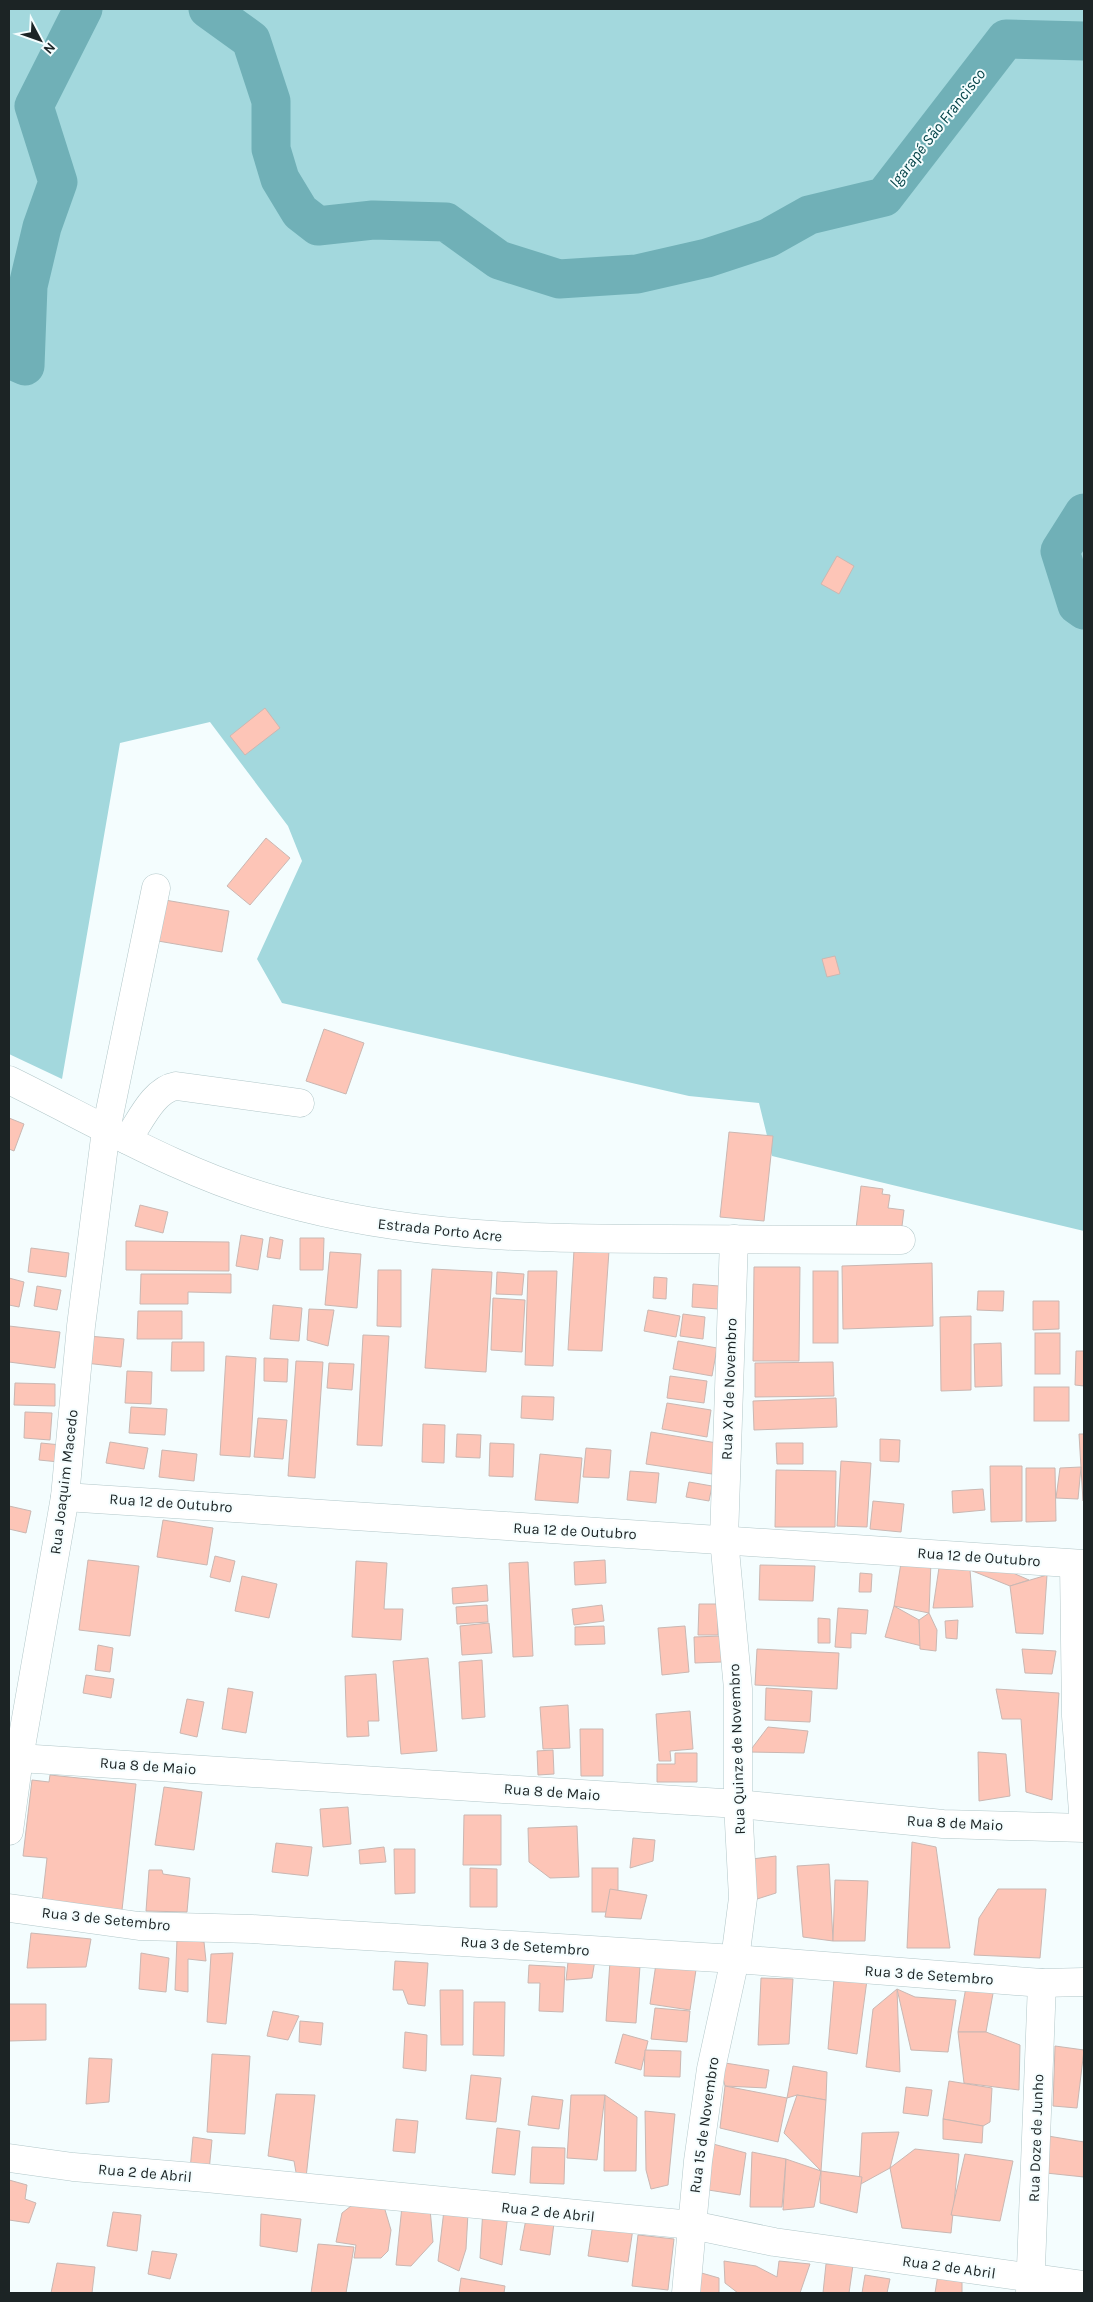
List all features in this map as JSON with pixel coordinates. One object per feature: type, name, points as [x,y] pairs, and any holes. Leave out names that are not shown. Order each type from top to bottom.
[{"type":"street","name":"Rua Joaquim Macedo","points":[[9,1831],[19,1758],[65,1496],[81,1326],[117,1135],[156,888]]},
{"type":"street","name":"Estrada Porto Acre","points":[[9,1080],[117,1135],[214,1180],[278,1201],[361,1221],[495,1237],[901,1240]]},
{"type":"street","points":[[117,1135],[158,1094],[167,1088],[176,1086],[300,1104]]},
{"type":"street","name":"Rua XV de Novembro","points":[[724,1539],[734,1239]]},
{"type":"street","name":"Rua 12 de Outubro","points":[[65,1496],[442,1523],[724,1539],[1079,1564]]},
{"type":"street","name":"Rua Quinze de Novembro","points":[[724,1539],[738,1689],[738,1804],[743,1898],[735,1959]]},
{"type":"street","points":[[1079,1564],[1076,1716],[1084,1827]]},
{"type":"street","name":"Rua 8 de Maio","points":[[19,1758],[738,1804],[943,1824],[1084,1827]]},
{"type":"street","name":"Rua 3 de Setembro","points":[[9,1908],[139,1926],[252,1929],[735,1959],[1042,1983],[1084,1982]]},
{"type":"street","name":"Rua 15 de Novembro","points":[[686,2293],[692,2225],[711,2069],[735,1959]]},
{"type":"street","name":"Rua Doze de Junho","points":[[1030,2286],[1042,1983]]},
{"type":"street","name":"Rua 2 de Abril","points":[[9,2158],[73,2167],[692,2225],[774,2242],[1030,2286],[1084,2285]]},
{"type":"shaded area","points":[[9,9],[1084,9],[1084,1231],[772,1156],[759,1103],[689,1096],[282,1003],[257,959],[302,861],[288,826],[210,722],[120,743],[62,1079],[9,1054]]},
{"type":"building","points":[[837,556],[854,566],[839,594],[821,584]]},
{"type":"building","points":[[265,708],[280,728],[245,755],[230,736]]},
{"type":"building","points":[[266,838],[290,858],[250,905],[227,886]]},
{"type":"building","points":[[165,900],[229,911],[222,952],[158,941]]},
{"type":"building","points":[[835,956],[840,974],[827,977],[822,959]]},
{"type":"building","points":[[324,1029],[364,1043],[346,1094],[306,1081]]},
{"type":"building","points":[[9,1118],[24,1124],[14,1151],[9,1149]]},
{"type":"building","points":[[729,1132],[773,1136],[764,1221],[720,1217]]},
{"type":"building","points":[[861,1186],[883,1189],[882,1194],[890,1195],[888,1208],[904,1210],[901,1234],[856,1229]]},
{"type":"building","points":[[140,1205],[168,1212],[163,1233],[135,1226]]},
{"type":"building","points":[[241,1235],[263,1239],[258,1270],[236,1266]]},
{"type":"building","points":[[270,1237],[283,1240],[280,1259],[267,1257]]},
{"type":"building","points":[[300,1238],[324,1238],[323,1270],[300,1270]]},
{"type":"building","points":[[126,1241],[229,1242],[229,1271],[126,1270]]},
{"type":"building","points":[[31,1248],[69,1253],[66,1277],[28,1272]]},
{"type":"building","points":[[574,1250],[609,1251],[602,1351],[568,1350]]},
{"type":"building","points":[[330,1252],[361,1254],[357,1308],[325,1305]]},
{"type":"building","points":[[932,1263],[933,1326],[843,1329],[842,1266]]},
{"type":"building","points":[[754,1267],[800,1267],[799,1361],[753,1361]]},
{"type":"building","points":[[432,1269],[492,1272],[486,1372],[425,1368]]},
{"type":"building","points":[[378,1270],[401,1270],[401,1327],[377,1326]]},
{"type":"building","points":[[528,1271],[557,1271],[553,1366],[525,1365]]},
{"type":"building","points":[[813,1271],[838,1271],[838,1343],[813,1343]]},
{"type":"building","points":[[497,1272],[524,1274],[522,1295],[496,1294]]},
{"type":"building","points":[[141,1274],[231,1274],[231,1293],[188,1292],[188,1304],[140,1304]]},
{"type":"building","points":[[654,1277],[667,1278],[666,1299],[653,1298]]},
{"type":"building","points":[[9,1278],[24,1282],[19,1307],[9,1305]]},
{"type":"building","points":[[693,1284],[719,1286],[718,1309],[692,1307]]},
{"type":"building","points":[[37,1286],[61,1290],[57,1310],[34,1306]]},
{"type":"building","points":[[978,1291],[1004,1291],[1003,1311],[977,1310]]},
{"type":"building","points":[[493,1298],[525,1300],[522,1352],[491,1350]]},
{"type":"building","points":[[1033,1301],[1059,1301],[1059,1329],[1033,1330]]},
{"type":"building","points":[[273,1305],[302,1308],[299,1341],[270,1339]]},
{"type":"building","points":[[309,1309],[334,1310],[328,1346],[307,1340]]},
{"type":"building","points":[[648,1310],[680,1316],[676,1337],[644,1331]]},
{"type":"building","points":[[138,1311],[182,1311],[182,1339],[137,1339]]},
{"type":"building","points":[[683,1314],[705,1317],[703,1339],[680,1336]]},
{"type":"building","points":[[971,1316],[971,1390],[941,1391],[940,1317]]},
{"type":"building","points":[[9,1326],[60,1332],[55,1368],[9,1362]]},
{"type":"building","points":[[1035,1333],[1060,1333],[1060,1374],[1035,1374]]},
{"type":"building","points":[[363,1335],[389,1336],[382,1446],[357,1445]]},
{"type":"building","points":[[88,1336],[124,1339],[121,1367],[85,1363]]},
{"type":"building","points":[[678,1341],[717,1348],[712,1376],[673,1369]]},
{"type":"building","points":[[172,1342],[204,1342],[204,1371],[171,1371]]},
{"type":"building","points":[[1001,1343],[1002,1386],[975,1387],[974,1344]]},
{"type":"building","points":[[1076,1351],[1084,1351],[1084,1386],[1075,1385]]},
{"type":"building","points":[[226,1356],[256,1358],[250,1457],[220,1455]]},
{"type":"building","points":[[264,1358],[288,1359],[287,1382],[264,1381]]},
{"type":"building","points":[[296,1361],[323,1362],[315,1478],[288,1476]]},
{"type":"building","points":[[833,1362],[834,1396],[755,1397],[755,1363]]},
{"type":"building","points":[[329,1363],[354,1364],[352,1390],[327,1388]]},
{"type":"building","points":[[127,1371],[152,1372],[151,1404],[125,1403]]},
{"type":"building","points":[[670,1376],[707,1381],[704,1403],[667,1398]]},
{"type":"building","points":[[15,1383],[55,1384],[55,1406],[14,1405]]},
{"type":"building","points":[[1034,1387],[1069,1387],[1069,1421],[1034,1421]]},
{"type":"building","points":[[522,1396],[554,1397],[553,1420],[521,1418]]},
{"type":"building","points":[[836,1398],[837,1427],[754,1430],[753,1401]]},
{"type":"building","points":[[667,1403],[711,1410],[707,1437],[662,1429]]},
{"type":"building","points":[[131,1407],[167,1409],[165,1435],[129,1433]]},
{"type":"building","points":[[25,1412],[52,1413],[50,1440],[24,1438]]},
{"type":"building","points":[[258,1418],[287,1420],[283,1459],[254,1457]]},
{"type":"building","points":[[423,1424],[445,1425],[444,1463],[422,1462]]},
{"type":"building","points":[[651,1432],[717,1443],[712,1474],[646,1464]]},
{"type":"building","points":[[457,1434],[481,1435],[480,1458],[456,1457]]},
{"type":"building","points":[[1079,1434],[1084,1434],[1084,1501],[1083,1501]]},
{"type":"building","points":[[880,1439],[900,1440],[899,1462],[880,1461]]},
{"type":"building","points":[[110,1442],[148,1448],[144,1469],[106,1463]]},
{"type":"building","points":[[41,1443],[61,1445],[59,1462],[39,1460]]},
{"type":"building","points":[[490,1443],[514,1444],[513,1477],[489,1476]]},
{"type":"building","points":[[776,1443],[803,1443],[803,1464],[777,1464]]},
{"type":"building","points":[[586,1448],[611,1450],[609,1478],[583,1477]]},
{"type":"building","points":[[162,1450],[197,1454],[194,1481],[159,1477]]},
{"type":"building","points":[[540,1454],[582,1458],[578,1503],[535,1500]]},
{"type":"building","points":[[841,1461],[871,1463],[867,1527],[837,1526]]},
{"type":"building","points":[[990,1466],[1022,1466],[1022,1521],[991,1522]]},
{"type":"building","points":[[1081,1467],[1078,1499],[1056,1498],[1060,1468]]},
{"type":"building","points":[[1026,1468],[1055,1468],[1056,1521],[1026,1522]]},
{"type":"building","points":[[776,1470],[836,1471],[835,1527],[775,1527]]},
{"type":"building","points":[[630,1471],[659,1473],[656,1503],[627,1500]]},
{"type":"building","points":[[689,1482],[712,1486],[709,1501],[686,1497]]},
{"type":"building","points":[[983,1489],[985,1510],[953,1513],[952,1491]]},
{"type":"building","points":[[873,1501],[904,1504],[901,1532],[870,1529]]},
{"type":"building","points":[[9,1506],[31,1511],[26,1533],[9,1529]]},
{"type":"building","points":[[163,1520],[213,1528],[207,1565],[157,1557]]},
{"type":"building","points":[[215,1556],[235,1561],[230,1582],[210,1577]]},
{"type":"building","points":[[974,1556],[1029,1580],[1010,1586],[970,1570]]},
{"type":"building","points":[[88,1560],[139,1566],[130,1636],[79,1630]]},
{"type":"building","points":[[605,1560],[606,1583],[575,1585],[574,1562]]},
{"type":"building","points":[[356,1561],[387,1563],[384,1609],[403,1609],[401,1640],[352,1637]]},
{"type":"building","points":[[931,1561],[929,1613],[894,1606],[901,1563]]},
{"type":"building","points":[[940,1561],[975,1567],[970,1570],[973,1607],[933,1608]]},
{"type":"building","points":[[528,1562],[533,1656],[513,1657],[509,1563]]},
{"type":"building","points":[[760,1565],[815,1566],[813,1601],[759,1600]]},
{"type":"building","points":[[860,1573],[872,1574],[871,1592],[859,1592]]},
{"type":"building","points":[[1047,1575],[1043,1634],[1016,1633],[1010,1586]]},
{"type":"building","points":[[242,1576],[277,1584],[269,1618],[235,1611]]},
{"type":"building","points":[[487,1585],[488,1601],[453,1604],[452,1588]]},
{"type":"building","points":[[699,1604],[718,1604],[718,1635],[698,1635]]},
{"type":"building","points":[[487,1605],[488,1622],[457,1624],[456,1607]]},
{"type":"building","points":[[602,1605],[604,1621],[574,1625],[572,1609]]},
{"type":"building","points":[[894,1606],[919,1620],[922,1646],[885,1637]]},
{"type":"building","points":[[838,1608],[868,1610],[866,1634],[851,1633],[851,1648],[835,1647]]},
{"type":"building","points":[[929,1613],[937,1630],[936,1651],[920,1649],[919,1620]]},
{"type":"building","points":[[818,1618],[830,1619],[830,1643],[818,1643]]},
{"type":"building","points":[[958,1620],[957,1639],[946,1638],[945,1621]]},
{"type":"building","points":[[489,1623],[492,1653],[462,1655],[460,1626]]},
{"type":"building","points":[[604,1626],[605,1644],[575,1645],[575,1627]]},
{"type":"building","points":[[685,1626],[689,1672],[662,1675],[658,1628]]},
{"type":"building","points":[[721,1636],[722,1662],[695,1663],[694,1637]]},
{"type":"building","points":[[98,1645],[113,1648],[110,1672],[95,1670]]},
{"type":"building","points":[[757,1649],[839,1653],[837,1689],[755,1685]]},
{"type":"building","points":[[1022,1649],[1056,1651],[1052,1674],[1025,1673]]},
{"type":"building","points":[[428,1658],[437,1751],[401,1754],[393,1661]]},
{"type":"building","points":[[482,1660],[485,1717],[462,1719],[459,1662]]},
{"type":"building","points":[[376,1674],[379,1721],[368,1721],[369,1736],[347,1737],[345,1676]]},
{"type":"building","points":[[86,1675],[114,1679],[111,1698],[83,1693]]},
{"type":"building","points":[[228,1688],[253,1692],[246,1733],[222,1729]]},
{"type":"building","points":[[766,1688],[812,1691],[810,1722],[765,1720]]},
{"type":"building","points":[[996,1689],[1059,1693],[1052,1800],[1026,1792],[1021,1719],[1002,1719]]},
{"type":"building","points":[[187,1699],[204,1702],[197,1737],[180,1733]]},
{"type":"building","points":[[568,1705],[570,1748],[543,1749],[540,1707]]},
{"type":"building","points":[[690,1711],[693,1749],[670,1751],[671,1761],[659,1761],[656,1714]]},
{"type":"building","points":[[768,1727],[808,1731],[804,1753],[749,1752]]},
{"type":"building","points":[[580,1729],[603,1729],[603,1776],[581,1776]]},
{"type":"building","points":[[553,1750],[554,1774],[538,1775],[537,1751]]},
{"type":"building","points":[[978,1752],[1006,1754],[1010,1796],[979,1801]]},
{"type":"building","points":[[675,1753],[697,1753],[697,1782],[657,1782],[657,1764],[675,1764]]},
{"type":"building","points":[[50,1775],[136,1784],[122,1910],[42,1902],[47,1858],[23,1856],[32,1780],[49,1782]]},
{"type":"building","points":[[164,1787],[202,1792],[194,1850],[155,1845]]},
{"type":"building","points":[[348,1807],[351,1844],[323,1847],[320,1809]]},
{"type":"building","points":[[464,1815],[501,1815],[501,1865],[463,1865]]},
{"type":"building","points":[[577,1826],[579,1877],[550,1878],[529,1862],[528,1828]]},
{"type":"building","points":[[633,1838],[655,1840],[653,1861],[630,1868]]},
{"type":"building","points":[[912,1842],[936,1847],[950,1948],[907,1948]]},
{"type":"building","points":[[276,1843],[312,1847],[308,1876],[272,1872]]},
{"type":"building","points":[[384,1847],[386,1862],[360,1864],[359,1850]]},
{"type":"building","points":[[394,1849],[415,1849],[415,1893],[395,1894]]},
{"type":"building","points":[[776,1856],[776,1893],[754,1900],[752,1859]]},
{"type":"building","points":[[829,1864],[833,1941],[803,1937],[797,1866]]},
{"type":"building","points":[[470,1868],[497,1869],[497,1907],[470,1907]]},
{"type":"building","points":[[592,1868],[618,1868],[618,1912],[592,1912]]},
{"type":"building","points":[[149,1870],[162,1870],[163,1874],[190,1878],[187,1912],[146,1911]]},
{"type":"building","points":[[835,1880],[868,1881],[865,1941],[833,1941]]},
{"type":"building","points":[[610,1889],[647,1895],[641,1919],[605,1917]]},
{"type":"building","points":[[998,1889],[1046,1889],[1040,1958],[974,1955],[979,1918]]},
{"type":"building","points":[[31,1933],[91,1939],[86,1967],[27,1968]]},
{"type":"building","points":[[177,1939],[204,1942],[206,1961],[188,1959],[188,1992],[175,1990]]},
{"type":"building","points":[[141,1953],[169,1958],[166,1992],[139,1989]]},
{"type":"building","points":[[233,1953],[226,2024],[207,2022],[211,1954]]},
{"type":"building","points":[[569,1953],[596,1954],[592,1978],[566,1980]]},
{"type":"building","points":[[657,1957],[697,1963],[690,2010],[650,2004]]},
{"type":"building","points":[[395,1961],[428,1963],[425,2006],[408,2004],[403,1990],[393,1990]]},
{"type":"building","points":[[610,1961],[640,1966],[636,2023],[606,2021]]},
{"type":"building","points":[[529,1965],[565,1967],[563,2012],[539,2011],[540,1983],[528,1983]]},
{"type":"building","points":[[761,1978],[793,1979],[789,2044],[758,2045]]},
{"type":"building","points":[[834,1979],[867,1980],[857,2054],[828,2049]]},
{"type":"building","points":[[966,1987],[994,1988],[986,2032],[958,2032]]},
{"type":"building","points":[[897,1989],[915,1997],[956,2000],[948,2052],[911,2050]]},
{"type":"building","points":[[897,1989],[900,2072],[866,2067],[873,2009]]},
{"type":"building","points":[[440,1990],[463,1990],[463,2045],[441,2045]]},
{"type":"building","points":[[474,2002],[505,2002],[504,2056],[473,2055]]},
{"type":"building","points":[[9,2004],[46,2004],[46,2040],[9,2041]]},
{"type":"building","points":[[655,2008],[690,2011],[687,2042],[651,2039]]},
{"type":"building","points":[[273,2011],[299,2016],[288,2040],[267,2036]]},
{"type":"building","points":[[300,2021],[323,2023],[321,2045],[299,2042]]},
{"type":"building","points":[[405,2032],[427,2035],[426,2071],[403,2068]]},
{"type":"building","points":[[958,2032],[986,2032],[1020,2045],[1019,2090],[964,2083]]},
{"type":"building","points":[[623,2034],[648,2041],[641,2070],[615,2063]]},
{"type":"building","points":[[1055,2046],[1084,2050],[1077,2108],[1053,2106]]},
{"type":"building","points":[[645,2050],[681,2051],[680,2077],[644,2076]]},
{"type":"building","points":[[212,2054],[250,2056],[245,2134],[207,2132]]},
{"type":"building","points":[[89,2058],[112,2059],[109,2102],[86,2104]]},
{"type":"building","points":[[719,2062],[769,2070],[766,2088],[725,2086]]},
{"type":"building","points":[[793,2066],[827,2072],[826,2100],[797,2095],[787,2098]]},
{"type":"building","points":[[471,2075],[501,2078],[496,2122],[466,2119]]},
{"type":"building","points":[[949,2081],[992,2088],[990,2122],[983,2126],[943,2119]]},
{"type":"building","points":[[725,2086],[787,2098],[778,2142],[720,2128]]},
{"type":"building","points":[[906,2087],[932,2090],[928,2116],[903,2113]]},
{"type":"building","points":[[276,2094],[315,2095],[306,2178],[297,2178],[294,2161],[268,2156]]},
{"type":"building","points":[[571,2095],[605,2095],[597,2160],[567,2158]]},
{"type":"building","points":[[605,2095],[637,2117],[636,2171],[604,2171]]},
{"type":"building","points":[[797,2095],[826,2100],[821,2171],[784,2133]]},
{"type":"building","points":[[532,2096],[563,2100],[559,2129],[528,2125]]},
{"type":"building","points":[[645,2111],[675,2114],[668,2185],[651,2189],[646,2170]]},
{"type":"building","points":[[396,2119],[418,2121],[415,2153],[393,2151]]},
{"type":"building","points":[[943,2119],[983,2126],[982,2143],[943,2139]]},
{"type":"building","points":[[497,2128],[520,2131],[515,2175],[492,2173]]},
{"type":"building","points":[[899,2132],[890,2168],[859,2185],[862,2133]]},
{"type":"building","points":[[1048,2136],[1084,2142],[1084,2177],[1046,2173]]},
{"type":"building","points":[[193,2137],[212,2140],[209,2171],[190,2170]]},
{"type":"building","points":[[706,2142],[746,2153],[740,2195],[702,2189]]},
{"type":"building","points":[[532,2147],[565,2148],[564,2184],[530,2183]]},
{"type":"building","points":[[915,2149],[959,2154],[951,2233],[902,2228],[890,2168]]},
{"type":"building","points":[[752,2152],[786,2159],[782,2207],[750,2207]]},
{"type":"building","points":[[965,2154],[1013,2161],[1000,2221],[951,2215]]},
{"type":"building","points":[[786,2159],[821,2171],[814,2207],[783,2210]]},
{"type":"building","points":[[821,2171],[862,2177],[857,2213],[820,2203]]},
{"type":"building","points":[[9,2180],[27,2185],[25,2199],[36,2203],[29,2223],[9,2220]]},
{"type":"building","points":[[360,2199],[383,2203],[391,2230],[388,2251],[381,2258],[354,2258],[356,2245],[336,2242],[342,2213]]},
{"type":"building","points":[[402,2206],[430,2209],[433,2242],[411,2266],[396,2265]]},
{"type":"building","points":[[483,2208],[508,2214],[502,2265],[480,2258]]},
{"type":"building","points":[[528,2209],[555,2215],[550,2255],[520,2250]]},
{"type":"building","points":[[444,2210],[468,2213],[466,2249],[459,2271],[438,2261]]},
{"type":"building","points":[[113,2212],[141,2215],[137,2251],[107,2246]]},
{"type":"building","points":[[261,2214],[301,2219],[297,2252],[260,2246]]},
{"type":"building","points":[[594,2217],[634,2222],[628,2262],[588,2256]]},
{"type":"building","points":[[638,2235],[674,2239],[668,2290],[632,2286]]},
{"type":"building","points":[[318,2244],[354,2247],[346,2293],[311,2293]]},
{"type":"building","points":[[152,2251],[177,2254],[170,2279],[148,2274]]},
{"type":"building","points":[[724,2261],[756,2266],[777,2277],[779,2261],[810,2264],[800,2293],[738,2293],[725,2283]]},
{"type":"building","points":[[57,2263],[95,2267],[92,2293],[51,2293]]},
{"type":"building","points":[[826,2264],[853,2265],[849,2293],[823,2293]]},
{"type":"building","points":[[698,2272],[719,2278],[719,2293],[696,2293]]},
{"type":"building","points":[[938,2274],[962,2277],[962,2293],[935,2293]]},
{"type":"building","points":[[865,2275],[890,2279],[887,2293],[862,2293]]},
{"type":"building","points":[[461,2278],[505,2286],[504,2293],[459,2293]]},
{"type":"waterway","name":"Igarapé São Francisco","points":[[9,359],[25,366],[28,286],[42,227],[58,182],[34,106],[83,9]]},
{"type":"waterway","name":"Igarapé São Francisco","points":[[208,9],[251,40],[271,101],[271,149],[280,179],[300,212],[318,226],[373,220],[446,222],[499,260],[559,279],[637,274],[707,258],[768,238],[809,215],[884,197],[1006,39],[1084,41]]},
{"type":"waterway","name":"Igarapé São Francisco","points":[[1084,513],[1060,551],[1077,605],[1084,610]]}]
